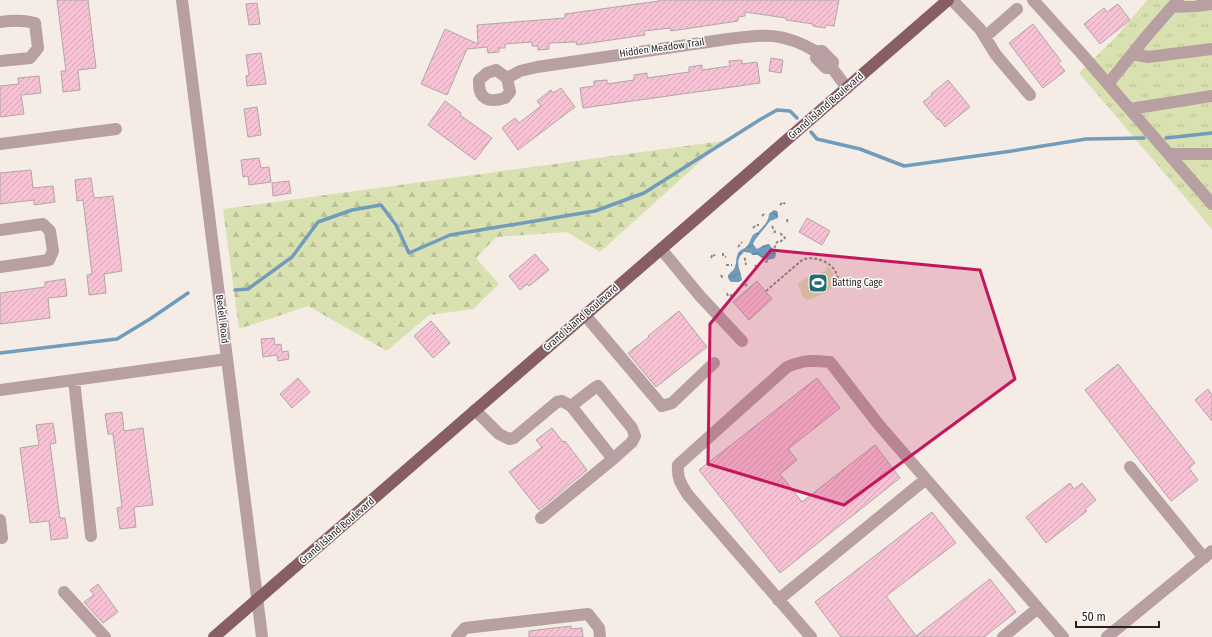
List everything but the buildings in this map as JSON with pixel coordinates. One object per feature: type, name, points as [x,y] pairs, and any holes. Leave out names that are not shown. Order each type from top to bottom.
[{"type":"main road","name":"Grand Island Boulevard","points":[[214,637],[948,0]]},
{"type":"street","name":"Bedell Road","points":[[182,0],[256,601],[262,637]]},
{"type":"street","points":[[952,0],[980,29],[996,55],[1030,95]]},
{"type":"street","points":[[1034,0],[1210,199]]},
{"type":"street","points":[[1108,84],[1175,4],[1196,6],[1212,4]]},
{"type":"street","points":[[985,36],[1017,9]]},
{"type":"street","points":[[0,22],[25,20],[35,23],[38,48],[30,58],[0,61]]},
{"type":"street","name":"Hidden Meadow Trail","points":[[507,78],[520,71],[537,67],[756,35],[769,35],[780,36],[804,44],[817,52],[822,51],[833,62],[832,68],[846,88]]},
{"type":"street","points":[[1132,54],[1148,57],[1212,48]]},
{"type":"street","points":[[1130,109],[1212,96]]},
{"type":"street","points":[[0,144],[116,129]]},
{"type":"street","points":[[1169,154],[1212,154]]},
{"type":"street","points":[[0,230],[43,224],[50,231],[53,251],[49,260],[0,267]]},
{"type":"street","points":[[661,249],[700,296],[742,341]]},
{"type":"street","points":[[585,315],[662,406],[672,403],[714,363]]},
{"type":"street","points":[[0,390],[227,358]]},
{"type":"street","points":[[811,637],[688,495],[679,481],[677,474],[678,465],[787,367],[812,360],[830,362],[879,425],[1063,637]]},
{"type":"street","points":[[74,380],[91,536]]},
{"type":"street","points":[[541,518],[613,459],[632,442],[635,436],[632,428],[598,386],[571,406]]},
{"type":"street","points":[[475,410],[499,434],[508,439],[514,438],[557,402],[562,401],[571,406],[613,459]]},
{"type":"street","points":[[1107,637],[1208,554],[1130,467]]},
{"type":"street","points":[[778,600],[926,479]]},
{"type":"street","points":[[0,520],[2,538]]},
{"type":"street","points":[[64,592],[105,637]]},
{"type":"street","points":[[1003,637],[1038,608]]},
{"type":"street","points":[[457,637],[465,628],[588,614],[598,628],[600,637]]},
{"type":"path","points":[[780,205],[783,202],[785,204]]},
{"type":"path","points":[[762,216],[765,213]]},
{"type":"path","points":[[787,219],[788,224]]},
{"type":"path","points":[[754,228],[756,225],[759,225]]},
{"type":"path","points":[[772,226],[775,232],[772,234]]},
{"type":"path","points":[[770,250],[773,249],[777,242],[780,242],[785,238],[780,233]]},
{"type":"path","points":[[738,247],[742,242]]},
{"type":"path","points":[[723,253],[723,256],[726,257]]},
{"type":"path","points":[[711,258],[713,254],[716,256]]},
{"type":"path","points":[[766,292],[806,257],[820,260],[831,265],[835,270],[840,286]]},
{"type":"path","points":[[744,258],[746,265]]},
{"type":"path","points":[[765,262],[768,262],[768,259]]},
{"type":"path","points":[[726,265],[732,265]]},
{"type":"path","points":[[755,265],[758,269]]},
{"type":"path","points":[[721,274],[723,280]]},
{"type":"path","points":[[745,286],[748,283]]},
{"type":"path","points":[[727,293],[728,296],[733,295]]},
{"type":"highlighted area","points":[[771,250],[980,270],[1015,379],[844,505],[708,464],[710,324]]},
{"type":"green space","points":[[1147,0],[1212,0],[1212,229],[1079,73],[1116,37]]},
{"type":"green space","points":[[723,141],[600,252],[567,232],[496,237],[476,258],[499,284],[473,309],[429,315],[387,351],[308,306],[239,329],[223,209]]},
{"type":"green space","name":"Batting Cage","points":[[828,266],[833,273],[837,287],[808,300],[803,297],[798,284],[810,276],[825,271]]},
{"type":"water","points":[[774,210],[778,213],[778,218],[770,221],[753,244],[757,249],[769,244],[776,253],[775,258],[766,260],[758,255],[752,255],[751,253],[744,252],[738,262],[742,280],[739,282],[731,282],[728,275],[735,267],[738,254],[747,246],[753,235],[764,226],[769,214]]},
{"type":"waterway","points":[[235,290],[248,289],[292,257],[318,222],[352,210],[381,205],[396,225],[409,253],[450,235],[595,211],[644,193],[777,110],[790,111],[797,118]]},
{"type":"waterway","points":[[811,132],[817,139],[860,149],[904,166],[1086,139],[1144,138]]},
{"type":"waterway","points":[[1166,138],[1212,133]]},
{"type":"waterway","points":[[0,353],[117,339],[188,293]]},
{"type":"place","name":"Batting Cage","points":[[818,283]]}]
